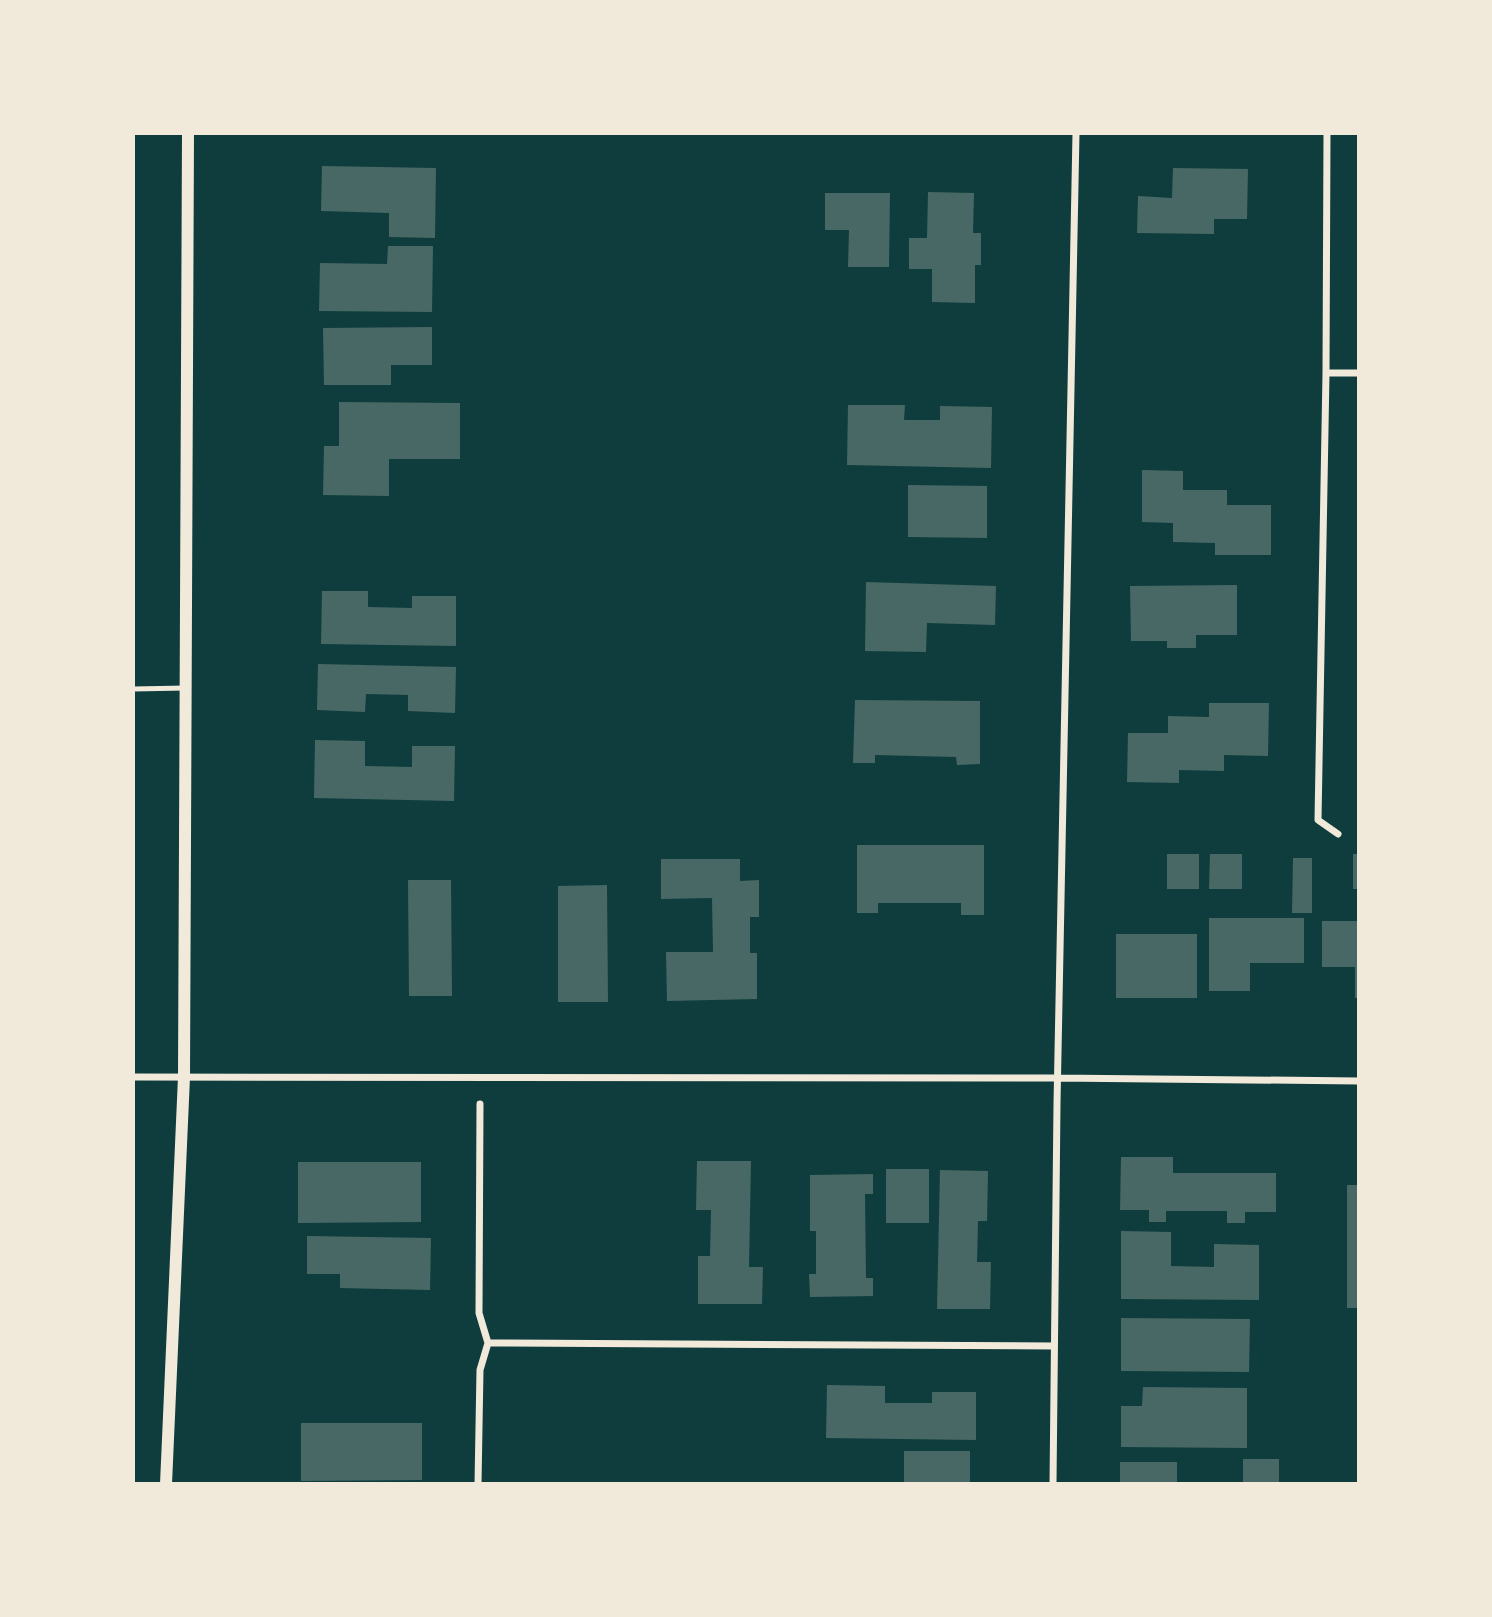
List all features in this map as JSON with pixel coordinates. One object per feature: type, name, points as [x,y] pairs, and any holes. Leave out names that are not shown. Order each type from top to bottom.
[{"type":"street","points":[[166,1484],[184,1077],[188,133]]},
{"type":"street","points":[[1053,1484],[1076,133]]},
{"type":"street","points":[[1327,133],[1326,373],[1318,820],[1338,834]]},
{"type":"street","points":[[1326,373],[1359,373]]},
{"type":"street","points":[[133,1077],[1359,1081]]},
{"type":"street","points":[[478,1484],[480,1370],[488,1343],[479,1314],[480,1104]]},
{"type":"street","points":[[488,1343],[1054,1346]]},
{"type":"lane","points":[[133,689],[186,688]]},
{"type":"building","points":[[322,166],[436,168],[435,238],[389,237],[389,213],[321,211]]},
{"type":"building","points":[[1173,168],[1248,169],[1247,219],[1214,219],[1214,234],[1137,233],[1138,196],[1172,198]]},
{"type":"building","points":[[928,192],[974,193],[973,233],[981,233],[981,265],[975,265],[975,303],[932,302],[932,269],[909,269],[909,238],[927,238]]},
{"type":"building","points":[[825,193],[890,193],[889,267],[848,267],[849,230],[825,230]]},
{"type":"building","points":[[388,246],[433,246],[432,312],[319,311],[320,263],[387,264]]},
{"type":"building","points":[[432,327],[432,365],[391,365],[391,385],[324,385],[323,328]]},
{"type":"building","points":[[339,402],[460,403],[460,459],[389,459],[389,496],[323,495],[324,446],[339,446]]},
{"type":"building","points":[[848,405],[905,405],[904,420],[940,420],[940,406],[992,407],[991,468],[847,465]]},
{"type":"building","points":[[1142,470],[1183,471],[1183,490],[1227,490],[1227,505],[1271,505],[1271,555],[1215,555],[1215,543],[1173,542],[1173,523],[1142,522]]},
{"type":"building","points":[[908,485],[987,486],[987,538],[908,537]]},
{"type":"building","points":[[866,582],[996,586],[995,625],[927,623],[926,652],[865,651]]},
{"type":"building","points":[[1237,585],[1237,635],[1196,635],[1196,648],[1167,648],[1167,641],[1131,641],[1130,586]]},
{"type":"building","points":[[322,591],[368,591],[368,607],[412,608],[412,596],[456,596],[456,646],[321,644]]},
{"type":"building","points":[[318,664],[456,667],[455,713],[408,711],[408,695],[366,694],[365,712],[317,710]]},
{"type":"building","points":[[855,700],[980,701],[980,764],[957,765],[956,757],[875,755],[875,763],[853,763]]},
{"type":"building","points":[[1209,703],[1269,703],[1268,756],[1224,755],[1224,771],[1179,770],[1179,783],[1127,782],[1128,733],[1168,733],[1168,716],[1209,717]]},
{"type":"building","points":[[315,740],[365,741],[365,766],[412,767],[412,746],[455,746],[454,801],[314,798]]},
{"type":"building","points":[[857,845],[984,845],[984,915],[961,915],[961,903],[878,903],[878,913],[857,913]]},
{"type":"building","points":[[1167,854],[1199,854],[1199,889],[1167,889]]},
{"type":"building","points":[[1210,854],[1242,854],[1242,889],[1209,889]]},
{"type":"building","points":[[1353,854],[1359,854],[1359,889],[1353,889]]},
{"type":"building","points":[[1293,858],[1312,858],[1312,913],[1292,913]]},
{"type":"building","points":[[661,859],[740,859],[740,881],[759,880],[759,917],[750,917],[750,953],[757,953],[757,999],[667,1001],[666,952],[713,952],[712,898],[661,899]]},
{"type":"building","points":[[408,880],[451,880],[452,996],[409,996]]},
{"type":"building","points":[[607,885],[608,1002],[558,1002],[558,886]]},
{"type":"building","points":[[1209,918],[1304,918],[1304,963],[1250,963],[1250,991],[1209,991]]},
{"type":"building","points":[[1322,921],[1359,921],[1359,998],[1355,998],[1355,967],[1322,967]]},
{"type":"building","points":[[1116,934],[1197,934],[1197,998],[1116,998]]},
{"type":"building","points":[[1121,1157],[1173,1157],[1173,1173],[1276,1173],[1276,1212],[1245,1212],[1245,1223],[1227,1223],[1227,1211],[1166,1211],[1166,1222],[1149,1222],[1149,1210],[1120,1210]]},
{"type":"building","points":[[697,1161],[751,1161],[749,1267],[763,1267],[762,1304],[698,1304],[698,1256],[710,1256],[711,1210],[696,1210]]},
{"type":"building","points":[[298,1162],[421,1162],[421,1222],[298,1223]]},
{"type":"building","points":[[886,1169],[929,1169],[929,1223],[886,1223]]},
{"type":"building","points":[[940,1170],[988,1171],[987,1221],[978,1221],[977,1262],[991,1262],[990,1309],[937,1309]]},
{"type":"building","points":[[873,1174],[873,1194],[865,1194],[866,1278],[873,1278],[873,1296],[810,1297],[809,1274],[816,1274],[816,1231],[810,1231],[810,1175]]},
{"type":"building","points":[[1347,1185],[1359,1185],[1359,1308],[1347,1308]]},
{"type":"building","points":[[1121,1231],[1171,1232],[1171,1266],[1214,1267],[1214,1244],[1259,1245],[1259,1300],[1121,1299]]},
{"type":"building","points":[[307,1236],[431,1238],[430,1290],[340,1288],[340,1274],[307,1274]]},
{"type":"building","points":[[1121,1318],[1250,1319],[1249,1372],[1121,1371]]},
{"type":"building","points":[[827,1385],[885,1386],[885,1403],[932,1403],[932,1392],[976,1392],[976,1440],[826,1438]]},
{"type":"building","points":[[1143,1387],[1247,1388],[1247,1448],[1121,1447],[1121,1406],[1142,1406]]},
{"type":"building","points":[[301,1423],[422,1423],[422,1480],[301,1481]]},
{"type":"building","points":[[904,1451],[970,1451],[970,1484],[904,1484]]},
{"type":"building","points":[[1243,1459],[1279,1459],[1279,1484],[1243,1484]]},
{"type":"building","points":[[1120,1462],[1177,1462],[1177,1484],[1120,1484]]}]
